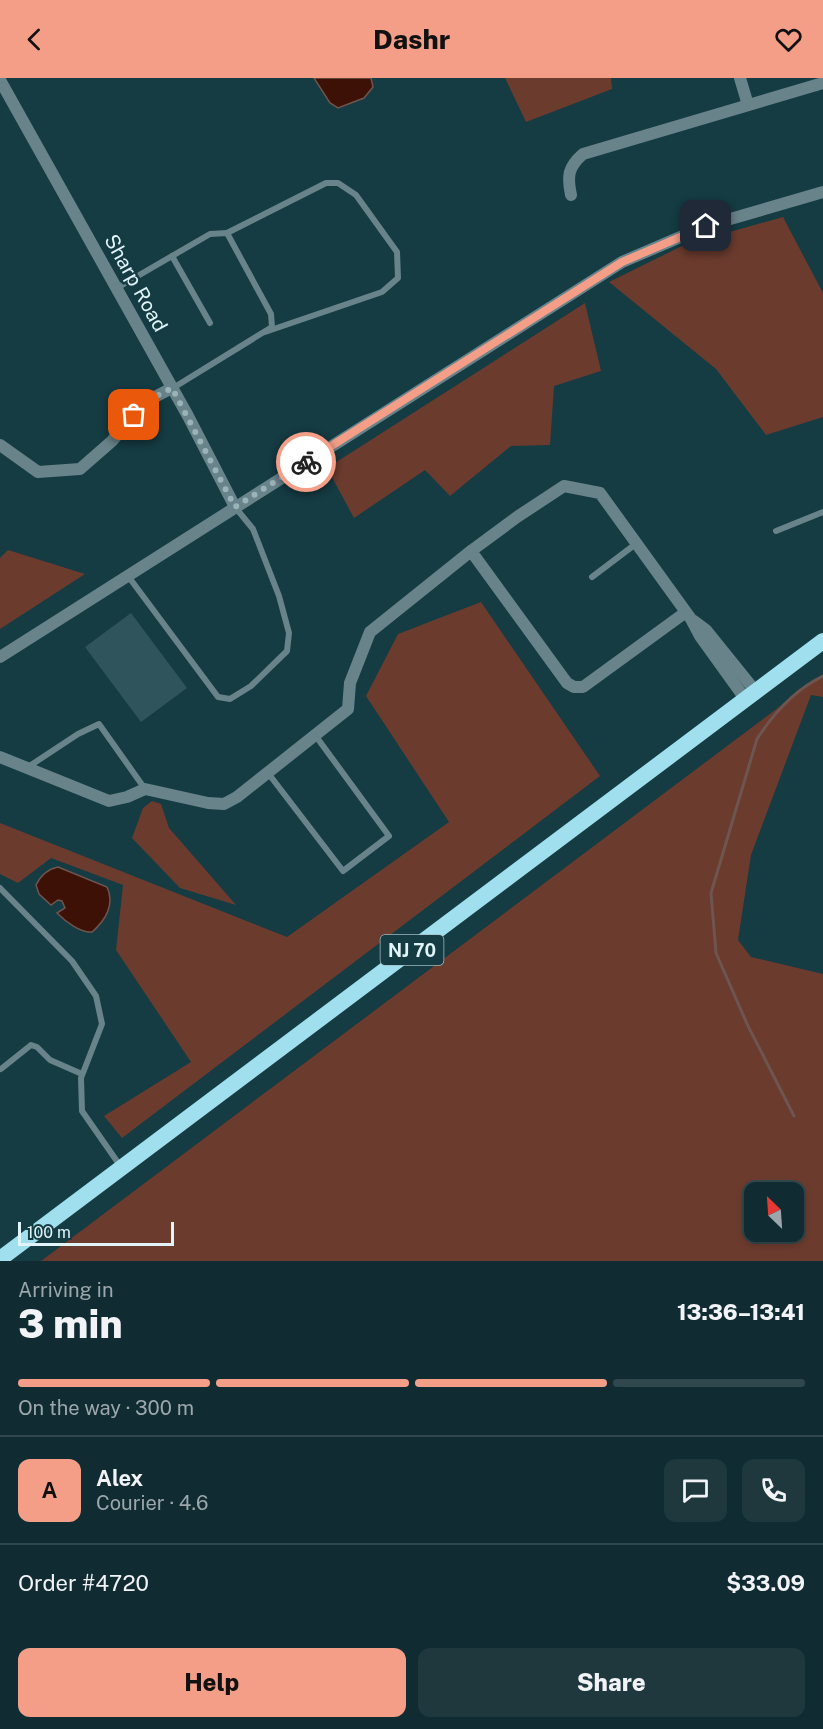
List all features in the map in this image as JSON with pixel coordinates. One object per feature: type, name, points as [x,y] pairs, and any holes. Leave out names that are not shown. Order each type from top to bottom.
[{"type":"highway","name":"NJ 70","points":[[0,1259],[823,641]]},
{"type":"street","points":[[740,78],[748,105]]},
{"type":"street","name":"Sharp Road","points":[[0,80],[172,388],[235,507]]},
{"type":"street","points":[[571,195],[567,179],[572,165],[583,154],[822,84]]},
{"type":"street","points":[[0,657],[572,292],[649,249],[706,226],[823,192]]},
{"type":"street","points":[[0,445],[38,472],[80,469],[112,441],[145,402],[172,388]]},
{"type":"street","points":[[0,756],[109,801],[127,797],[145,789],[208,803],[225,804],[348,709],[350,683],[370,632],[517,516],[564,486],[600,493],[689,615],[700,636],[751,696]]},
{"type":"street","points":[[471,551],[567,683],[574,687],[583,687],[689,615]]},
{"type":"lane","points":[[116,288],[210,234],[227,233],[326,183],[338,183],[356,195],[397,252],[398,278],[382,292],[265,333]]},
{"type":"lane","points":[[172,388],[272,327],[271,314],[227,233]]},
{"type":"lane","points":[[172,256],[210,323]]},
{"type":"lane","points":[[128,576],[218,697],[230,699],[251,687],[287,651],[289,633],[279,596],[253,529],[235,507]]},
{"type":"lane","points":[[776,531],[823,512]]},
{"type":"lane","points":[[592,577],[637,543]]},
{"type":"lane","points":[[28,767],[78,734],[99,724],[145,789]]},
{"type":"lane","points":[[268,773],[343,871],[389,836],[315,735]]},
{"type":"lane","points":[[0,888],[72,961],[96,996],[102,1024],[82,1074],[80,1096],[82,1111],[122,1168]]},
{"type":"lane","points":[[1,1069],[31,1045],[37,1047],[50,1060],[82,1074]]},
{"type":"shaded area","points":[[314,78],[371,78],[373,87],[364,98],[338,108],[330,103]]},
{"type":"shaded area","points":[[505,78],[611,78],[612,89],[526,122]]},
{"type":"shaded area","points":[[783,217],[823,293],[823,417],[766,435],[716,369],[609,282],[684,245]]},
{"type":"shaded area","points":[[585,303],[601,371],[554,386],[550,445],[511,446],[450,496],[425,470],[354,518],[327,468]]},
{"type":"shaded area","points":[[8,550],[85,574],[0,629],[0,558]]},
{"type":"shaded area","points":[[481,602],[600,776],[122,1138],[104,1116],[191,1062],[116,950],[123,885],[51,858],[18,883],[0,874],[0,823],[287,937],[449,822],[366,696],[398,634]]},
{"type":"shaded area","points":[[823,674],[823,697],[811,695],[751,855],[738,940],[751,957],[823,974],[823,1261],[41,1261]]},
{"type":"shaded area","points":[[152,801],[161,804],[169,828],[236,905],[180,888],[132,838],[143,808]]},
{"type":"shaded area","points":[[58,867],[107,887],[110,900],[108,911],[92,932],[78,929],[57,913],[65,908],[62,901],[58,900],[51,905],[39,894],[36,885],[40,878],[48,871]]},
{"type":"building","points":[[131,613],[187,688],[141,722],[85,647]]},
{"type":"waterway","points":[[794,1116],[748,1026],[716,953],[711,893],[757,739],[786,703],[813,681],[823,676]]},
{"type":"way so far","points":[[134,415],[145,402],[172,388],[235,507],[306,462]]},
{"type":"route","points":[[306,462],[622,262],[706,226]]}]
